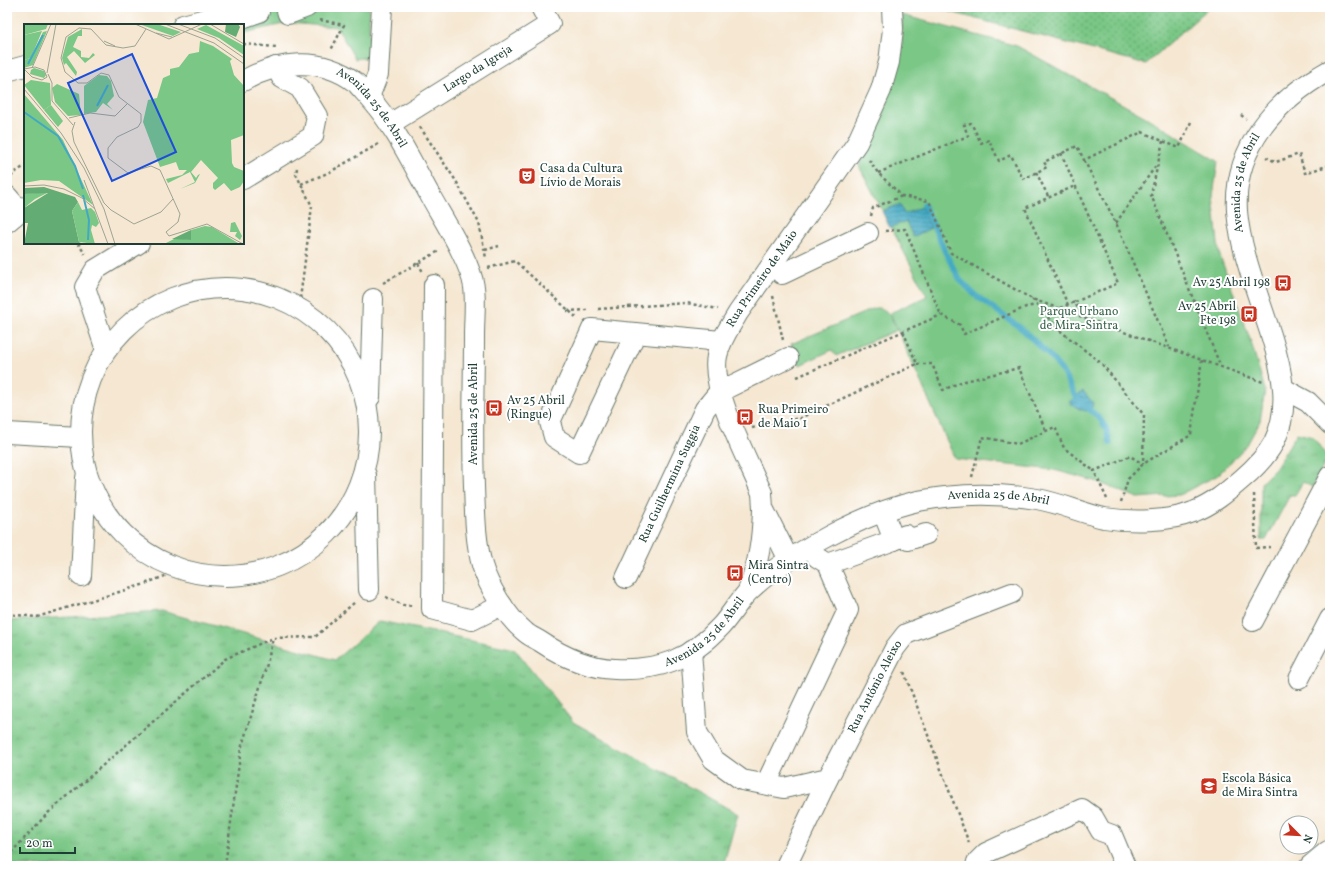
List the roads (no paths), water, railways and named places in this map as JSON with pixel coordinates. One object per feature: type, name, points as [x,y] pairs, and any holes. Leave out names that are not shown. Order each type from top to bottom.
[{"type":"street","points":[[187,24],[224,14],[236,20],[259,12],[257,7]]},
{"type":"street","points":[[286,7],[288,14],[312,13]]},
{"type":"street","points":[[370,97],[378,74],[382,7]]},
{"type":"street","name":"Largo da Igreja","points":[[393,129],[550,24],[541,7]]},
{"type":"street","name":"Rua Primeiro de Maio","points":[[797,555],[764,508],[762,494],[719,392],[715,371],[716,356],[721,341],[738,313],[857,143],[881,90],[889,62],[893,29],[892,7]]},
{"type":"street","name":"Avenida 25 de Abril","points":[[244,80],[261,71],[276,67],[302,64],[327,67],[356,82],[370,97],[393,129],[456,242],[474,285],[473,465],[475,520],[482,564],[495,595],[523,631],[562,656],[608,669],[646,668],[666,665],[691,651],[718,630],[748,591],[797,555],[838,530],[883,512],[915,502],[967,495],[991,495],[1040,500],[1103,517],[1142,520],[1190,514],[1221,497],[1254,470],[1274,441],[1283,417],[1284,390],[1276,352],[1245,249],[1238,218],[1238,184],[1249,148],[1260,128],[1276,109],[1307,82],[1330,70]]},
{"type":"street","points":[[7,71],[24,66]]},
{"type":"street","points":[[244,178],[313,136],[317,116],[300,88],[282,78],[276,67]]},
{"type":"street","points":[[7,196],[17,214]]},
{"type":"street","points":[[782,274],[868,233]]},
{"type":"street","points":[[106,350],[85,287],[95,270],[137,244]]},
{"type":"street","points":[[434,284],[432,609],[472,620],[502,604]]},
{"type":"street","points":[[81,576],[86,474],[80,437],[86,391],[106,350],[136,318],[173,297],[215,287],[258,291],[299,307],[330,332],[350,357],[363,386],[370,426]]},
{"type":"street","points":[[369,590],[366,467],[370,426],[373,299]]},
{"type":"street","points":[[636,333],[579,453],[554,437],[550,422],[592,330],[636,333],[721,341]]},
{"type":"street","points":[[719,392],[788,358]]},
{"type":"street","points":[[1284,390],[1308,402],[1330,424]]},
{"type":"street","name":"Rua Guilhermina Suggia","points":[[626,578],[705,409],[719,392]]},
{"type":"street","points":[[7,433],[80,437]]},
{"type":"street","points":[[86,474],[100,506],[121,534],[148,555],[180,570],[228,577],[276,568],[319,542],[351,504],[366,467]]},
{"type":"street","points":[[1253,621],[1330,476]]},
{"type":"street","points":[[748,591],[758,564],[764,508]]},
{"type":"street","points":[[883,512],[894,540]]},
{"type":"street","points":[[797,555],[828,564],[906,535],[908,540],[926,534]]},
{"type":"street","points":[[766,784],[848,610],[828,564]]},
{"type":"street","name":"Rua António Aleixo","points":[[786,866],[828,778],[895,648],[906,634],[1012,593]]},
{"type":"street","points":[[1300,679],[1330,619]]},
{"type":"street","points":[[691,651],[697,732],[713,759],[742,780],[784,788],[828,778]]},
{"type":"street","points":[[976,864],[986,852],[1082,809],[1093,817],[1101,831],[1112,835],[1125,866]]},
{"type":"street","points":[[1310,866],[1328,854]]},
{"type":"water","points":[[900,204],[904,214],[922,207],[931,228],[913,237],[906,221],[890,228],[882,211]]},
{"type":"water","points":[[1083,391],[1093,403],[1091,410],[1088,411],[1077,408],[1069,402]]},
{"type":"waterway","points":[[924,205],[946,254],[960,280],[975,295],[1022,329],[1050,356],[1062,371],[1076,397],[1100,419],[1106,428],[1110,443]]},
{"type":"place","name":"Casa da Cultura Lívio de Morais","points":[[527,176]]},
{"type":"place","name":"Av 25 Abril 198","points":[[1283,283]]},
{"type":"place","name":"Av 25 Abril Fte 198","points":[[1249,314]]},
{"type":"place","name":"Av 25 Abril (Ringue)","points":[[494,408]]},
{"type":"place","name":"Rua Primeiro de Maio 1","points":[[745,417]]},
{"type":"place","name":"Mira Sintra (Centro)","points":[[735,573]]},
{"type":"place","name":"Escola Básica de Mira Sintra","points":[[1209,786]]},
{"type":"park label","name":"Parque Urbano de Mira-Sintra","points":[[1079,319]]}]
